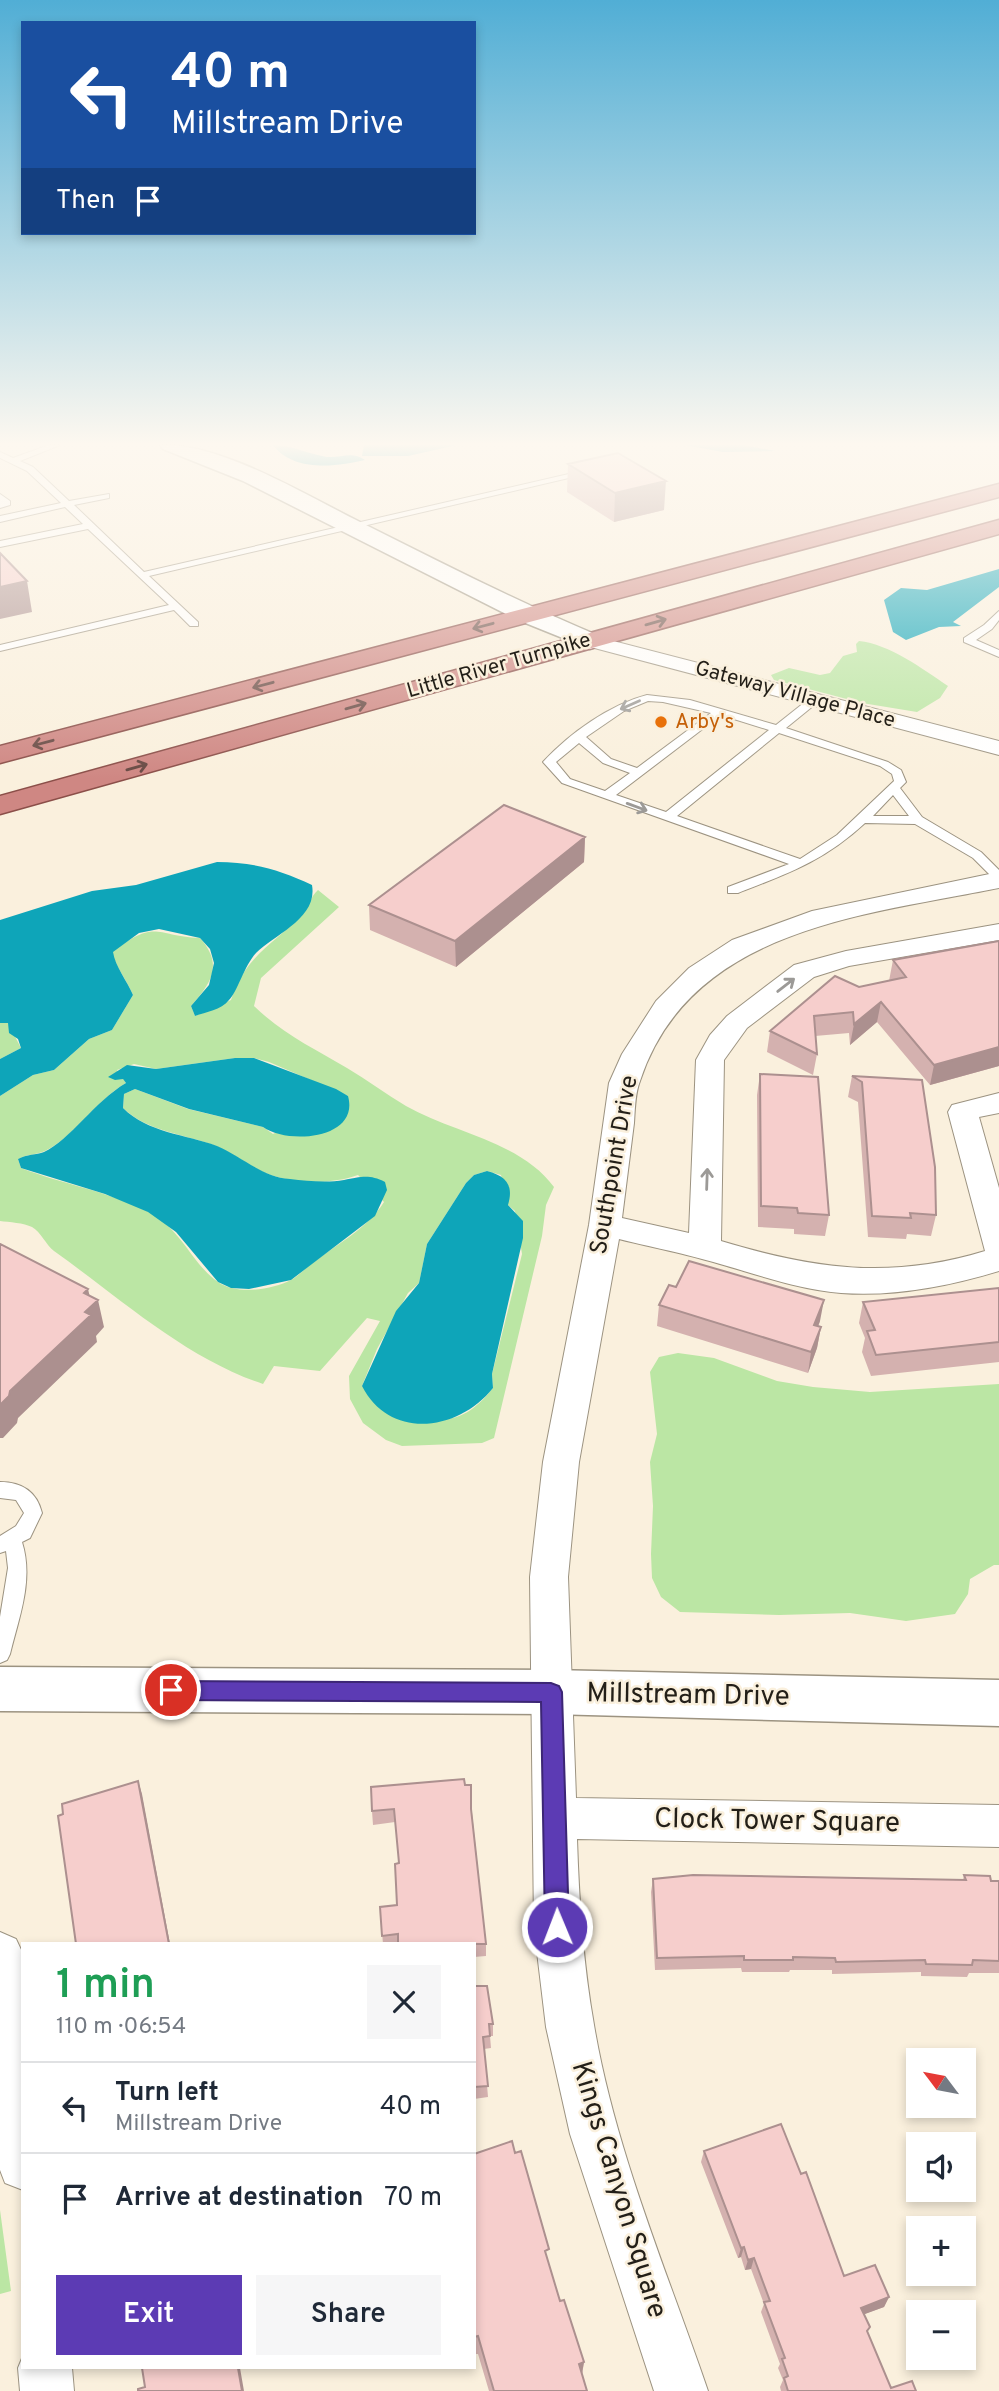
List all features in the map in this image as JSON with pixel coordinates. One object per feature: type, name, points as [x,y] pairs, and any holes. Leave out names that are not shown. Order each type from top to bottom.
[{"type":"highway","name":"Little River Turnpike","points":[[0,755],[748,557]]},
{"type":"highway","name":"Little River Turnpike","points":[[0,805],[892,557]]},
{"type":"street","points":[[411,557],[527,615],[590,640]]},
{"type":"street","name":"Gateway Village Place","points":[[590,640],[999,748]]},
{"type":"street","name":"Southpoint Drive","points":[[551,1692],[549,1577],[561,1462],[605,1225],[624,1083],[650,1029],[666,1007],[699,974],[741,946],[790,926],[999,878]]},
{"type":"street","points":[[705,1248],[710,1060],[720,1041],[737,1022],[804,971],[846,959],[999,932]]},
{"type":"street","points":[[999,1103],[963,1112],[999,1247]]},
{"type":"street","points":[[605,1225],[792,1272],[864,1282],[960,1271],[999,1259]]},
{"type":"street","name":"Millstream Drive","points":[[0,1689],[551,1692],[999,1703]]},
{"type":"street","name":"Kings Canyon Square","points":[[551,1692],[557,1927],[570,2027],[595,2134],[681,2391]]},
{"type":"street","name":"Clock Tower Square","points":[[554,1818],[999,1826]]},
{"type":"street","points":[[0,1955],[21,2147]]},
{"type":"street","points":[[45,2369],[47,2391]]},
{"type":"lane","points":[[123,557],[194,624]]},
{"type":"lane","points":[[143,575],[223,557]]},
{"type":"lane","points":[[0,648],[175,607]]},
{"type":"lane","points":[[999,614],[983,631],[968,640],[999,654]]},
{"type":"lane","points":[[733,890],[801,864],[823,853],[900,782],[897,772],[884,764],[719,712],[674,699],[651,696],[625,705],[549,762],[566,781],[801,864]]},
{"type":"lane","points":[[668,817],[814,700]]},
{"type":"lane","points":[[606,796],[719,712]]},
{"type":"lane","points":[[580,738],[600,760],[640,772]]},
{"type":"lane","points":[[894,788],[918,820],[977,855],[999,878]]},
{"type":"lane","points":[[861,819],[918,820]]},
{"type":"lane","points":[[0,1490],[18,1491],[32,1504],[30,1523],[6,1543],[18,1565],[15,1594],[0,1654]]},
{"type":"green space","points":[[859,641],[894,652],[948,686],[940,698],[917,712],[862,703],[774,680],[771,675],[789,668],[820,675],[830,673],[843,656],[857,652],[856,644]]},
{"type":"green space","points":[[318,890],[339,907],[261,978],[254,1006],[287,1033],[406,1106],[505,1148],[540,1171],[554,1187],[546,1205],[542,1236],[494,1438],[482,1443],[402,1446],[386,1440],[363,1423],[350,1399],[349,1376],[380,1321],[367,1318],[320,1371],[274,1366],[263,1384],[234,1373],[180,1343],[54,1251],[32,1227],[0,1221],[0,1096],[33,1075],[54,1070],[89,1039],[112,1030],[133,995],[112,952],[147,932],[200,938],[212,957],[213,965],[209,981],[191,1006],[195,1016],[231,1000],[244,972],[262,951],[303,913]],"holes":[[[235,1058],[254,1058],[269,1062],[348,1096],[273,1134],[263,1127],[188,1109],[135,1089],[124,1094],[123,1108],[155,1127],[216,1146],[274,1176],[323,1182],[358,1175],[384,1202],[360,1228],[291,1280],[254,1290],[226,1286],[208,1274],[169,1227],[147,1211],[116,1198],[21,1168],[18,1159],[55,1145],[104,1099],[126,1083],[117,1070],[134,1064],[156,1069]],[[487,1171],[501,1175],[508,1205],[515,1211],[522,1254],[492,1374],[493,1388],[477,1405],[461,1415],[446,1419],[431,1418],[415,1413],[362,1386],[377,1349],[408,1293],[419,1283],[427,1244],[466,1183],[474,1175]]]},
{"type":"green space","points":[[0,1023],[8,1023],[21,1048],[0,1059]]},
{"type":"green space","points":[[678,1353],[714,1358],[777,1381],[813,1387],[870,1392],[999,1384],[999,1565],[994,1565],[970,1579],[968,1594],[955,1614],[906,1621],[850,1613],[779,1615],[680,1612],[661,1597],[652,1578],[653,1506],[650,1462],[657,1434],[650,1372],[659,1357]]},
{"type":"green space","points":[[0,2210],[11,2291],[0,2294]]},
{"type":"water","points":[[999,569],[999,587],[953,622],[961,626],[939,627],[906,640],[893,632],[884,600],[901,588],[927,590]]},
{"type":"water","points":[[217,862],[243,863],[266,868],[312,885],[312,897],[302,916],[256,953],[229,1000],[218,1008],[195,1016],[191,1006],[209,985],[214,963],[210,949],[200,938],[159,929],[139,933],[113,952],[133,995],[112,1030],[89,1039],[54,1070],[33,1075],[0,1096],[0,1059],[21,1048],[18,1039],[9,1033],[8,1023],[0,1023],[0,920],[92,891],[136,885]]},
{"type":"water","points":[[235,1058],[254,1058],[348,1096],[349,1110],[343,1122],[319,1134],[289,1136],[189,1109],[135,1089],[124,1094],[123,1108],[155,1128],[217,1146],[261,1170],[280,1177],[324,1182],[369,1177],[385,1182],[387,1190],[375,1216],[291,1280],[249,1289],[231,1288],[218,1282],[176,1232],[148,1212],[105,1194],[21,1168],[18,1159],[44,1152],[54,1146],[126,1083],[123,1079],[108,1077],[127,1065],[156,1069]]},
{"type":"water","points":[[487,1171],[507,1182],[510,1192],[508,1205],[523,1221],[523,1238],[492,1374],[493,1388],[479,1403],[444,1421],[425,1424],[390,1416],[374,1404],[362,1386],[396,1311],[419,1283],[427,1244],[466,1183],[474,1175]]},
{"type":"building","points":[[0,557],[3,557],[27,581],[0,587]]},
{"type":"building","points":[[504,805],[585,837],[455,941],[369,905]]},
{"type":"building","points":[[999,941],[999,1047],[934,1065],[881,1002],[854,1024],[853,1012],[814,1016],[817,1054],[770,1031],[835,976],[859,987],[906,977],[893,960]]},
{"type":"building","points":[[760,1074],[818,1077],[829,1215],[798,1213],[797,1208],[761,1206]]},
{"type":"building","points":[[852,1076],[922,1080],[935,1167],[936,1215],[910,1213],[911,1218],[872,1216],[862,1082]]},
{"type":"building","points":[[0,1244],[88,1289],[84,1293],[98,1300],[85,1312],[91,1315],[10,1391],[0,1405]]},
{"type":"building","points":[[689,1261],[824,1300],[814,1325],[821,1327],[811,1352],[659,1305],[669,1285],[676,1287]]},
{"type":"building","points":[[999,1288],[999,1342],[876,1355],[867,1331],[875,1330],[863,1302]]},
{"type":"building","points":[[464,1779],[465,1785],[471,1785],[471,1809],[486,1944],[398,1942],[398,1934],[382,1936],[380,1907],[397,1905],[395,1864],[399,1863],[394,1809],[372,1811],[371,1787]]},
{"type":"building","points":[[138,1781],[169,1942],[76,1942],[58,1816],[63,1814],[62,1804]]},
{"type":"building","points":[[693,1875],[966,1880],[964,1875],[990,1876],[991,1881],[999,1881],[999,1961],[973,1960],[972,1965],[926,1964],[925,1960],[836,1962],[835,1958],[793,1957],[793,1960],[744,1960],[744,1956],[657,1958],[653,1879]]},
{"type":"building","points":[[476,1986],[487,1986],[493,2024],[489,2024],[490,2036],[483,2037],[488,2086],[476,2087]]},
{"type":"building","points":[[781,2124],[801,2174],[806,2172],[844,2276],[875,2265],[889,2297],[861,2308],[870,2327],[867,2331],[891,2388],[912,2381],[916,2391],[788,2391],[784,2378],[788,2376],[782,2359],[785,2358],[764,2302],[770,2301],[754,2258],[748,2260],[744,2247],[741,2248],[704,2151]]},
{"type":"building","points":[[512,2141],[515,2153],[521,2151],[549,2249],[545,2251],[560,2301],[564,2300],[584,2362],[579,2364],[587,2391],[494,2391],[476,2336],[476,2153]]},
{"type":"building","points":[[142,2369],[238,2369],[242,2391],[138,2391],[145,2387]]},
{"type":"place","name":"Arby's","points":[[661,722]]},
{"type":"route","points":[[171,1690],[551,1692],[557,1927]]}]
